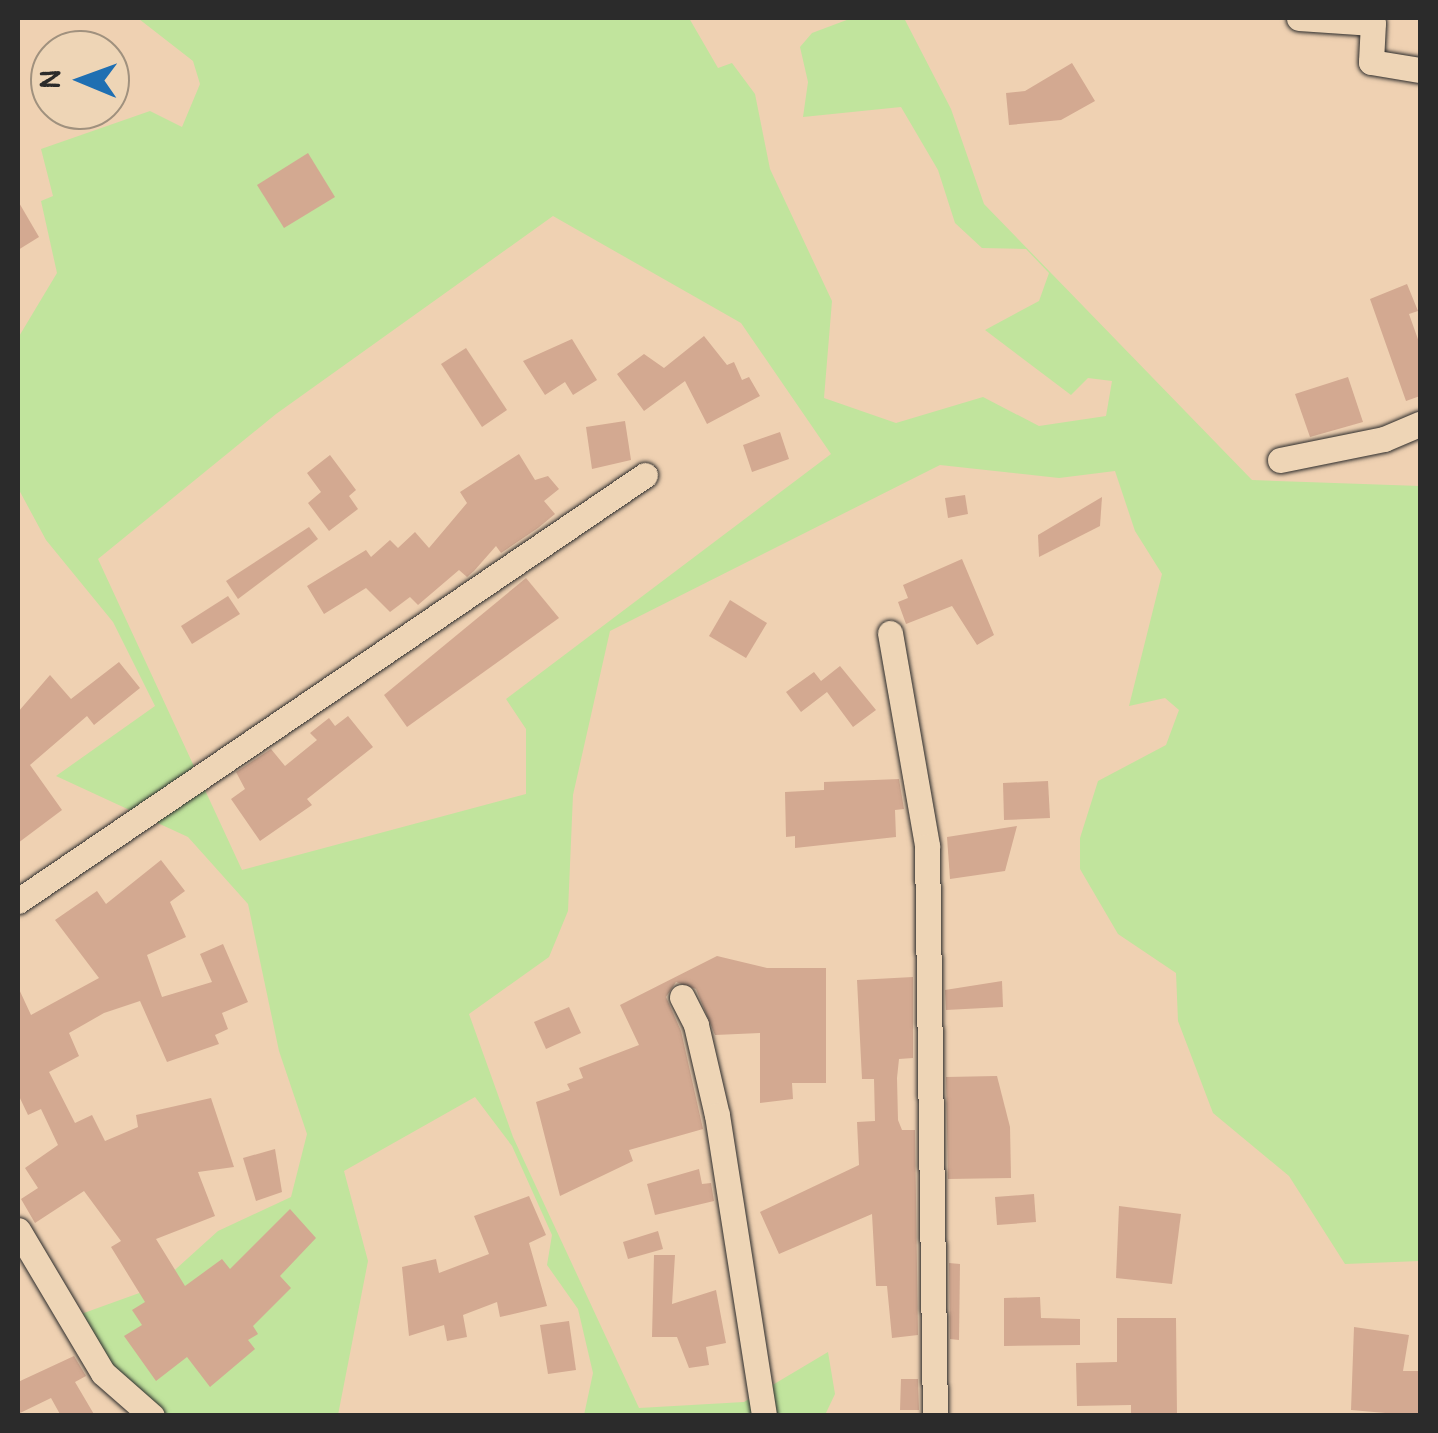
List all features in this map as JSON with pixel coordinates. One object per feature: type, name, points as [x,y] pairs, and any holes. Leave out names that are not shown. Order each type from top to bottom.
[{"type":"street","points":[[1299,18],[1374,20],[1372,62],[1420,70]]},
{"type":"street","points":[[1280,460],[1384,439],[1420,424]]},
{"type":"street","points":[[18,901],[644,475]]},
{"type":"street","points":[[890,633],[927,846],[935,1416]]},
{"type":"street","points":[[682,996],[696,1025],[716,1115],[764,1416]]},
{"type":"street","points":[[18,1230],[103,1372],[152,1416]]},
{"type":"green space","points":[[111,18],[689,18],[718,68],[732,63],[755,94],[770,169],[832,301],[824,398],[896,423],[983,397],[1039,426],[1106,416],[1112,381],[1088,378],[1071,395],[985,330],[1039,301],[1049,273],[1026,249],[982,248],[955,223],[938,170],[901,107],[803,117],[808,82],[800,47],[812,33],[852,18],[904,18],[951,109],[984,204],[1252,480],[1420,486],[1420,1261],[1345,1264],[1289,1176],[1213,1113],[1178,1021],[1176,973],[1118,934],[1080,869],[1080,838],[1098,781],[1166,745],[1179,710],[1165,698],[1129,706],[1162,574],[1135,531],[1115,471],[1059,478],[940,465],[610,631],[573,795],[568,911],[549,957],[469,1014],[513,1137],[639,1408],[744,1402],[828,1352],[835,1394],[825,1415],[584,1415],[593,1373],[578,1309],[547,1265],[552,1235],[512,1146],[475,1097],[344,1171],[368,1261],[338,1415],[163,1415],[118,1388],[70,1318],[156,1287],[218,1231],[291,1197],[307,1134],[279,1051],[248,904],[188,837],[56,776],[155,706],[113,622],[46,540],[18,488],[18,338],[57,273],[41,201],[53,196],[41,149],[96,130],[130,130],[130,118],[150,111],[182,127],[200,84],[193,61],[139,19]],"holes":[[[553,216],[741,323],[831,454],[506,699],[526,729],[526,794],[242,870],[98,559],[276,414]]]},
{"type":"building","points":[[1072,63],[1095,101],[1061,120],[1009,125],[1006,93],[1025,91]]},
{"type":"building","points":[[308,153],[335,197],[284,228],[257,185]]},
{"type":"building","points":[[18,201],[39,237],[18,250]]},
{"type":"building","points":[[1407,284],[1418,311],[1409,314],[1420,345],[1420,396],[1406,401],[1370,299]]},
{"type":"building","points":[[704,336],[727,365],[734,362],[742,380],[749,377],[760,396],[707,424],[685,381],[644,411],[617,374],[644,354],[664,368]]},
{"type":"building","points":[[572,339],[597,380],[573,395],[565,382],[545,395],[523,361]]},
{"type":"building","points":[[466,348],[507,410],[482,427],[441,364]]},
{"type":"building","points":[[1348,377],[1363,422],[1310,437],[1295,394]]},
{"type":"building","points":[[625,421],[631,460],[592,469],[586,427]]},
{"type":"building","points":[[780,432],[789,459],[752,472],[743,445]]},
{"type":"building","points":[[519,454],[535,480],[548,476],[559,489],[544,501],[555,514],[538,528],[501,553],[496,546],[467,577],[459,570],[418,605],[410,597],[390,612],[366,588],[324,614],[307,586],[366,550],[371,557],[390,540],[398,548],[415,532],[429,548],[467,503],[460,492]]},
{"type":"building","points":[[330,455],[356,490],[349,496],[358,509],[329,531],[308,503],[321,492],[307,473]]},
{"type":"building","points":[[965,495],[968,514],[948,518],[945,498]]},
{"type":"building","points":[[1102,497],[1100,526],[1039,557],[1038,535]]},
{"type":"building","points":[[309,527],[318,539],[238,599],[226,581]]},
{"type":"building","points":[[962,559],[994,635],[977,645],[952,606],[906,624],[898,602],[908,598],[903,585]]},
{"type":"building","points":[[526,578],[559,618],[407,727],[384,695]]},
{"type":"building","points":[[228,596],[240,614],[192,644],[181,626]]},
{"type":"building","points":[[730,600],[767,623],[746,658],[709,636]]},
{"type":"building","points":[[119,662],[140,688],[94,725],[87,716],[30,765],[62,810],[18,843],[18,712],[50,675],[71,699]]},
{"type":"building","points":[[840,666],[876,710],[853,727],[827,692],[801,712],[786,692],[814,672],[821,681]]},
{"type":"building","points":[[348,716],[373,747],[307,799],[312,805],[260,841],[231,799],[245,789],[236,772],[271,749],[285,766],[317,740],[310,733],[329,718],[335,726]]},
{"type":"building","points":[[899,779],[904,809],[895,810],[896,837],[795,848],[795,836],[786,837],[785,792],[824,790],[824,782]]},
{"type":"building","points":[[1048,781],[1050,818],[1004,820],[1003,783]]},
{"type":"building","points":[[1017,826],[1005,871],[950,879],[947,837]]},
{"type":"building","points":[[161,860],[185,891],[170,902],[186,937],[147,955],[162,997],[212,982],[200,954],[223,944],[248,1002],[222,1013],[228,1029],[215,1035],[219,1044],[167,1062],[140,1001],[104,1013],[69,1033],[79,1056],[49,1072],[75,1123],[92,1115],[105,1141],[138,1127],[136,1115],[211,1098],[234,1167],[198,1172],[215,1216],[156,1239],[185,1286],[222,1259],[230,1269],[290,1209],[316,1238],[280,1276],[291,1288],[253,1326],[258,1334],[248,1340],[255,1349],[210,1387],[187,1357],[156,1381],[124,1336],[142,1325],[132,1310],[145,1302],[111,1247],[121,1241],[84,1191],[35,1223],[21,1199],[38,1188],[25,1168],[58,1145],[41,1109],[28,1115],[18,1094],[18,987],[31,1015],[99,978],[55,920],[97,891],[106,904]]},
{"type":"building","points":[[717,956],[767,968],[826,968],[826,1083],[792,1083],[793,1099],[760,1103],[760,1033],[715,1035],[696,989],[676,982],[666,997],[681,1031],[703,1129],[629,1150],[633,1161],[560,1196],[536,1102],[570,1090],[567,1084],[583,1078],[579,1068],[639,1045],[620,1005]]},
{"type":"building","points":[[913,977],[913,1058],[899,1059],[897,1078],[898,1120],[902,1130],[915,1130],[918,1335],[892,1338],[887,1286],[876,1286],[872,1214],[779,1254],[760,1212],[859,1165],[857,1122],[875,1121],[874,1079],[862,1079],[857,980]]},
{"type":"building","points":[[1002,981],[1003,1007],[946,1010],[945,990]]},
{"type":"building","points":[[569,1007],[581,1033],[546,1049],[534,1022]]},
{"type":"building","points":[[997,1076],[1010,1127],[1011,1178],[948,1179],[946,1077]]},
{"type":"building","points":[[275,1149],[282,1192],[256,1201],[243,1158]]},
{"type":"building","points":[[699,1169],[702,1184],[711,1183],[714,1201],[655,1215],[647,1184]]},
{"type":"building","points":[[1034,1194],[1036,1222],[997,1225],[995,1197]]},
{"type":"building","points":[[529,1196],[546,1235],[529,1243],[547,1306],[500,1317],[497,1302],[463,1315],[467,1337],[447,1341],[444,1325],[409,1336],[402,1267],[436,1259],[439,1273],[489,1254],[474,1216]]},
{"type":"building","points":[[1119,1206],[1181,1214],[1172,1284],[1116,1278]]},
{"type":"building","points":[[658,1231],[663,1249],[628,1259],[623,1242]]},
{"type":"building","points":[[654,1255],[675,1255],[672,1304],[716,1290],[726,1343],[706,1347],[709,1365],[689,1368],[677,1337],[652,1337]]},
{"type":"building","points":[[949,1263],[960,1264],[959,1340],[950,1339]]},
{"type":"building","points":[[1040,1297],[1041,1318],[1080,1319],[1080,1345],[1004,1346],[1004,1298]]},
{"type":"building","points":[[1117,1318],[1176,1318],[1177,1416],[1131,1416],[1131,1405],[1077,1406],[1076,1363],[1117,1362]]},
{"type":"building","points":[[569,1321],[576,1370],[548,1374],[540,1325]]},
{"type":"building","points":[[1354,1327],[1409,1335],[1403,1371],[1420,1371],[1420,1416],[1351,1410]]},
{"type":"building","points":[[74,1356],[86,1376],[75,1382],[95,1416],[61,1416],[51,1398],[18,1414],[18,1382]]},
{"type":"building","points":[[901,1379],[918,1379],[919,1410],[900,1410]]}]
